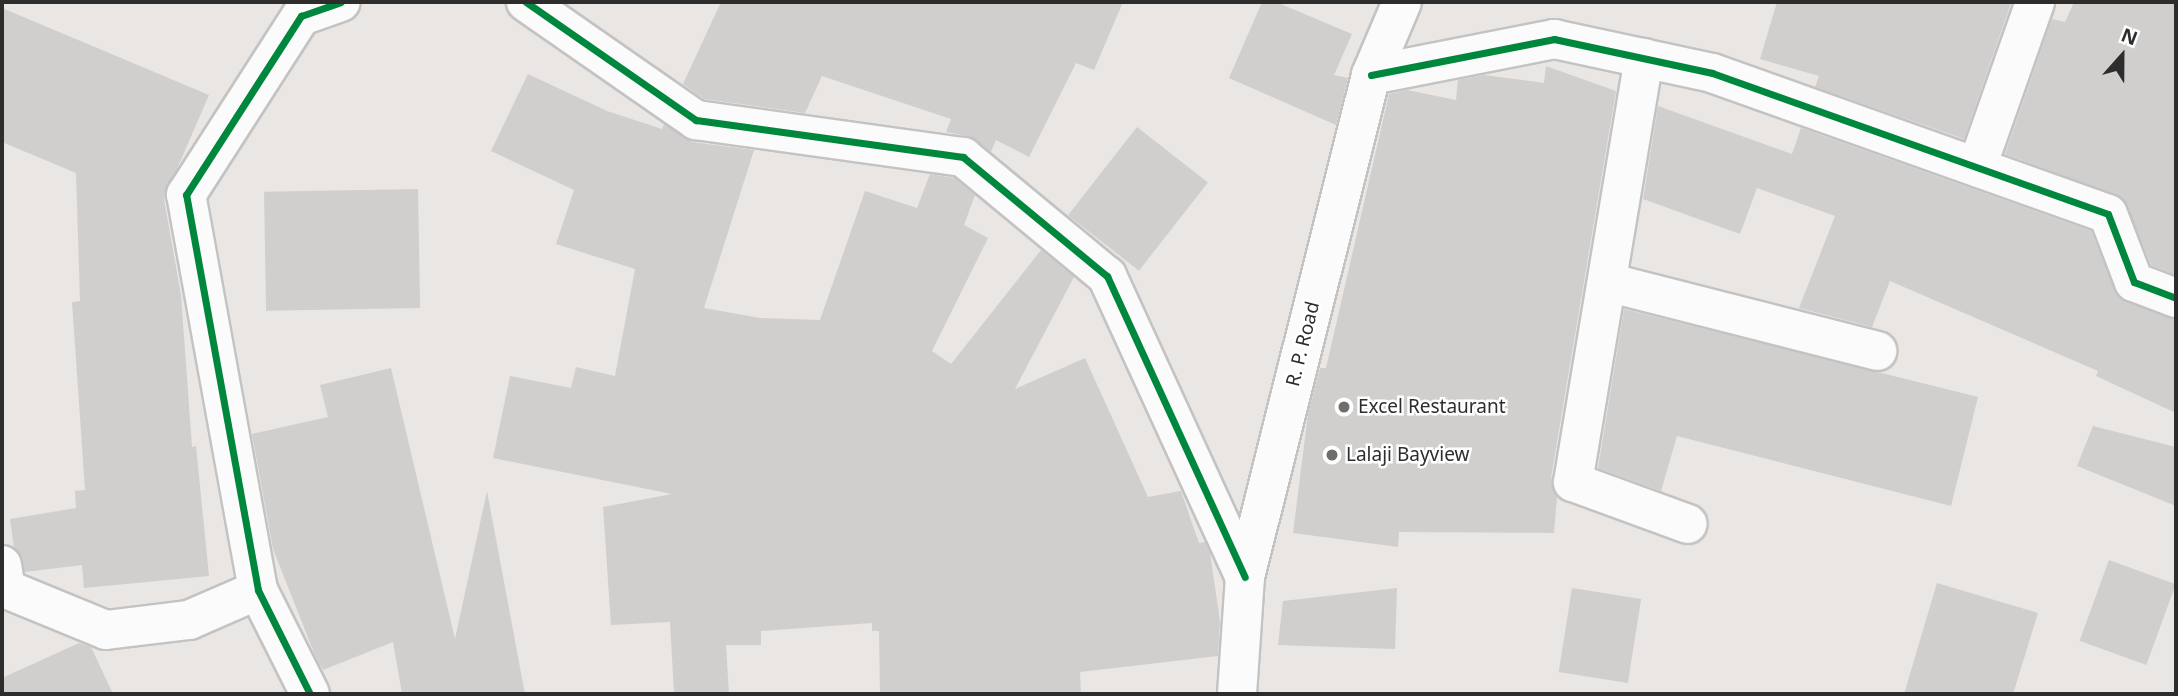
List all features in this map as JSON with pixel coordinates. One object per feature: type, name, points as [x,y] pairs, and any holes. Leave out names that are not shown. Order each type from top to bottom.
[{"type":"street","points":[[310,694],[258,590],[186,195],[301,16],[341,2]]},
{"type":"street","points":[[526,2],[696,120],[963,157],[1107,276],[1245,578]]},
{"type":"street","name":"R. P. Road","points":[[1237,694],[1245,578],[1371,75],[1402,2]]},
{"type":"street","points":[[1977,167],[2035,2]]},
{"type":"street","points":[[1371,75],[1554,39],[1712,73],[2108,214],[2134,282],[2176,298]]},
{"type":"street","points":[[1644,58],[1573,482],[1688,524]]},
{"type":"street","points":[[1607,282],[1877,351]]},
{"type":"street","points":[[2,565],[6,589],[106,630],[189,621],[258,590]]},
{"type":"building","points":[[721,2],[1123,2],[1094,70],[1076,63],[1029,157],[996,140],[991,152],[967,136],[946,132],[951,119],[822,76],[805,113],[704,99],[683,84]]},
{"type":"building","points":[[1262,2],[1276,2],[1352,34],[1334,75],[1348,78],[1336,125],[1229,78]]},
{"type":"building","points":[[1777,2],[2011,3],[1964,139],[1815,87],[1819,76],[1760,59]]},
{"type":"building","points":[[2074,2],[2176,2],[2176,275],[2151,265],[2123,198],[2005,154],[2052,19],[2065,22]]},
{"type":"building","points":[[2,8],[209,95],[164,199],[181,295],[192,447],[196,446],[209,576],[84,588],[82,565],[25,572],[14,548],[10,519],[76,508],[75,491],[85,490],[72,302],[80,301],[76,173],[2,142]]},
{"type":"building","points":[[1546,66],[1616,91],[1551,478],[1557,497],[1554,533],[1399,532],[1398,547],[1293,533],[1308,414],[1320,368],[1326,368],[1389,94],[1407,90],[1456,100],[1458,80],[1484,75],[1544,83]]},
{"type":"building","points":[[528,74],[607,111],[662,129],[664,124],[692,142],[754,150],[704,308],[760,318],[820,320],[865,191],[917,208],[930,174],[954,178],[975,195],[964,225],[988,238],[932,351],[951,364],[1041,250],[1074,277],[1015,389],[1085,358],[1148,497],[1181,491],[1199,543],[1205,542],[1210,553],[1220,621],[1218,656],[1080,672],[1081,694],[880,694],[879,631],[872,631],[872,623],[761,631],[761,645],[726,645],[729,694],[674,694],[670,622],[611,625],[603,507],[672,494],[493,458],[510,376],[571,388],[576,367],[615,376],[635,269],[556,244],[574,190],[491,151]]},
{"type":"building","points":[[1658,106],[1792,154],[1801,128],[2091,231],[2118,297],[2176,319],[2176,413],[2096,376],[2098,371],[1890,281],[1872,327],[1799,308],[1835,216],[1757,188],[1740,234],[1643,199]]},
{"type":"building","points":[[1137,127],[1208,182],[1139,271],[1068,215]]},
{"type":"building","points":[[418,189],[420,308],[266,311],[264,192]]},
{"type":"building","points":[[1624,309],[1978,397],[1951,506],[1677,436],[1661,491],[1598,468]]},
{"type":"building","points":[[391,368],[455,639],[487,491],[525,694],[402,694],[393,642],[323,670],[316,658],[273,549],[252,434],[328,417],[320,385]]},
{"type":"building","points":[[2093,426],[2176,447],[2176,506],[2077,466]]},
{"type":"building","points":[[2109,560],[2176,584],[2146,665],[2080,641]]},
{"type":"building","points":[[1937,583],[2038,613],[2013,694],[1904,694]]},
{"type":"building","points":[[1397,588],[1395,649],[1278,645],[1283,601]]},
{"type":"building","points":[[1572,588],[1641,599],[1628,683],[1559,672]]},
{"type":"building","points":[[79,643],[91,647],[113,694],[2,694],[2,678]]},
{"type":"cycle path","points":[[310,694],[258,590],[186,195],[301,16],[341,2]]},
{"type":"cycle path","points":[[526,2],[696,120],[963,157],[1107,276],[1245,577]]},
{"type":"cycle path","points":[[1371,75],[1554,39],[1712,73],[2108,214],[2134,282],[2176,298]]},
{"type":"place","name":"Excel Restaurant","points":[[1344,407]]},
{"type":"place","name":"Lalaji Bayview","points":[[1332,455]]}]
